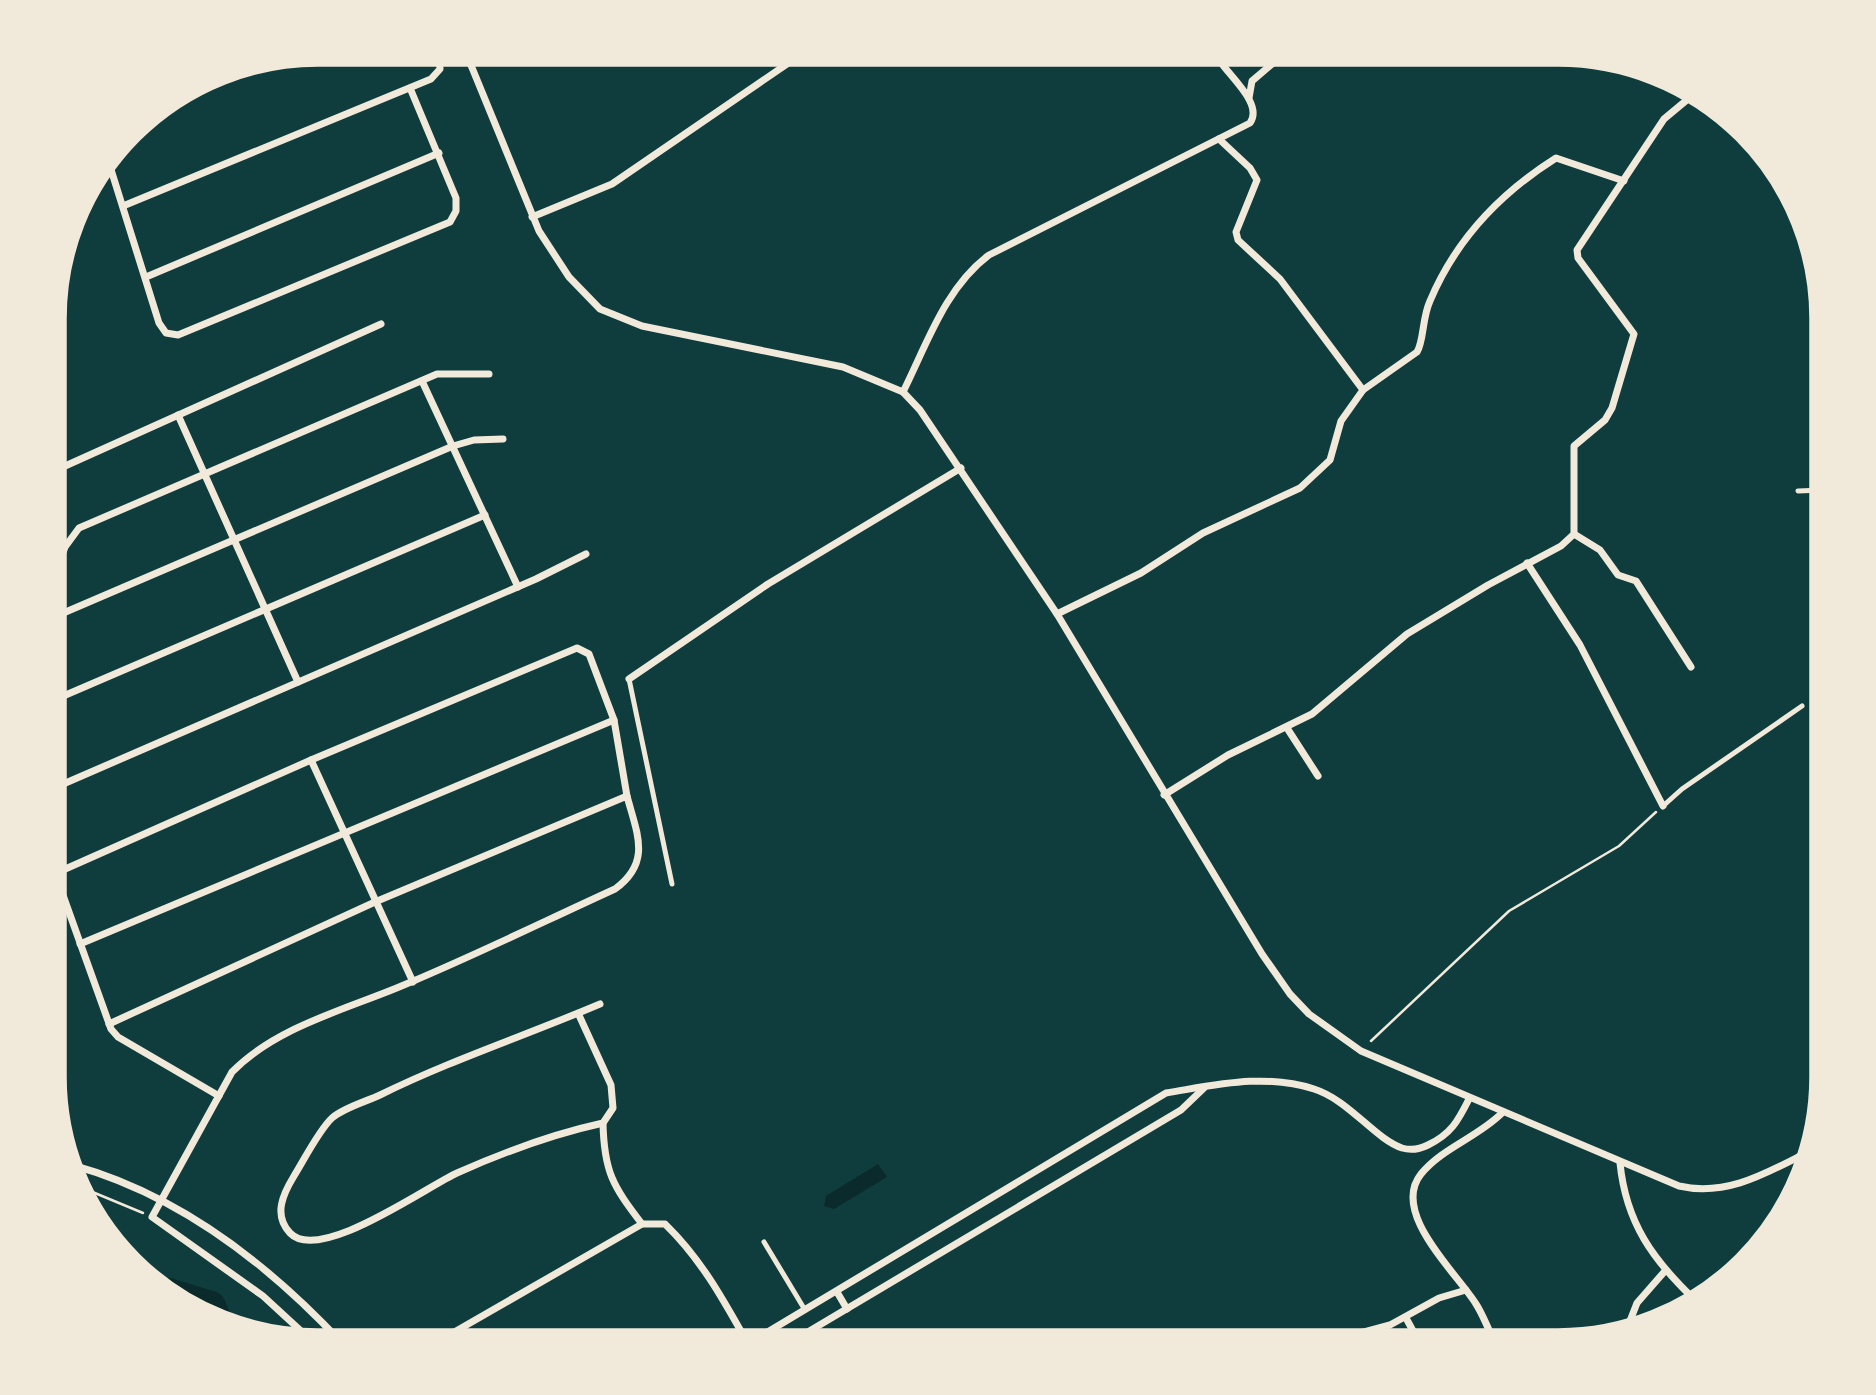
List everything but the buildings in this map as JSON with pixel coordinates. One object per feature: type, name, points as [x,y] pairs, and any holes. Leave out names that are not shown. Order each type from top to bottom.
[{"type":"street","points":[[123,206],[410,88],[436,74],[441,65]]},
{"type":"street","points":[[471,65],[533,217],[569,277],[600,309],[617,318],[655,329],[844,367],[903,392],[920,410],[1057,614],[1164,795],[1290,994],[1324,1026],[1362,1051],[1469,1099],[1679,1186],[1704,1190],[1743,1183],[1799,1156]]},
{"type":"street","points":[[533,217],[612,184],[786,65]]},
{"type":"street","points":[[1225,65],[1249,97]]},
{"type":"street","points":[[903,392],[951,294],[971,268],[989,255],[1254,120],[1249,97],[1252,81],[1271,65]]},
{"type":"street","points":[[112,171],[160,327],[166,333],[178,335],[450,222],[456,211],[456,198],[410,88]]},
{"type":"street","points":[[1164,795],[1228,755],[1312,714],[1407,634],[1527,563],[1561,546],[1574,534],[1574,446],[1605,420],[1612,408],[1634,334],[1576,253],[1664,119],[1687,100]]},
{"type":"street","points":[[1219,139],[1251,168],[1257,180],[1236,232],[1238,240],[1280,279],[1363,390]]},
{"type":"street","points":[[146,277],[439,153]]},
{"type":"street","points":[[1057,614],[1141,573],[1203,534],[1300,488],[1331,460],[1341,421],[1363,390],[1417,352],[1422,345],[1423,315],[1455,252],[1478,221],[1520,182],[1556,158],[1624,181]]},
{"type":"street","points":[[65,466],[381,324]]},
{"type":"street","points":[[65,547],[79,528],[422,381],[450,372],[489,374]]},
{"type":"street","points":[[422,381],[518,587]]},
{"type":"street","points":[[178,415],[298,682]]},
{"type":"street","points":[[65,612],[453,446],[474,440],[503,439]]},
{"type":"street","points":[[629,680],[768,584],[961,468]]},
{"type":"street","points":[[65,695],[485,515]]},
{"type":"street","points":[[1574,534],[1600,550],[1618,575],[1636,581],[1691,667]]},
{"type":"street","points":[[65,783],[518,587],[586,554]]},
{"type":"street","points":[[1527,563],[1580,645],[1663,806]]},
{"type":"street","points":[[65,869],[311,760],[577,648],[589,654],[614,720],[640,852],[639,862],[625,881],[413,982],[281,1037],[259,1049],[232,1072],[152,1217],[263,1296],[300,1330]]},
{"type":"street","points":[[80,944],[345,830],[614,720]]},
{"type":"street","points":[[1287,728],[1318,776]]},
{"type":"street","points":[[311,760],[413,982]]},
{"type":"street","points":[[109,1024],[375,902],[627,796]]},
{"type":"street","points":[[65,904],[109,1024],[118,1037],[219,1096]]},
{"type":"street","points":[[600,1003],[442,1065],[332,1118],[283,1192],[280,1208],[283,1223],[292,1236],[307,1241],[338,1234],[366,1224],[456,1173],[565,1131],[603,1123]]},
{"type":"street","points":[[578,1013],[611,1085],[613,1108],[603,1123],[603,1160],[619,1195],[642,1224]]},
{"type":"street","points":[[770,1330],[1166,1093],[1234,1081],[1279,1081],[1316,1090],[1349,1107],[1403,1149],[1418,1149],[1454,1129],[1469,1099]]},
{"type":"street","points":[[811,1330],[1181,1110],[1205,1087]]},
{"type":"street","points":[[1488,1330],[1476,1303],[1418,1222],[1413,1204],[1418,1180],[1431,1164],[1502,1113]]},
{"type":"street","points":[[1620,1163],[1627,1205],[1635,1227],[1665,1271],[1689,1294]]},
{"type":"street","points":[[82,1170],[162,1200],[277,1277],[329,1330]]},
{"type":"street","points":[[458,1330],[642,1224],[665,1224],[687,1246],[742,1330]]},
{"type":"street","points":[[1630,1320],[1637,1303],[1665,1271]]},
{"type":"street","points":[[1373,1330],[1406,1318],[1439,1298],[1466,1290]]},
{"type":"street","points":[[836,1292],[847,1309]]},
{"type":"street","points":[[1406,1318],[1412,1330]]},
{"type":"lane","points":[[1798,491],[1811,490]]},
{"type":"lane","points":[[629,680],[672,884]]},
{"type":"lane","points":[[1663,806],[1682,789],[1802,706]]},
{"type":"lane","points":[[764,1242],[805,1310]]},
{"type":"path","points":[[1362,1051],[1406,1005],[1509,911],[1619,846],[1663,806]]},
{"type":"path","points":[[92,1191],[126,1203],[152,1217]]},
{"type":"water","points":[[878,1164],[887,1177],[834,1209],[824,1206],[826,1196]]}]
